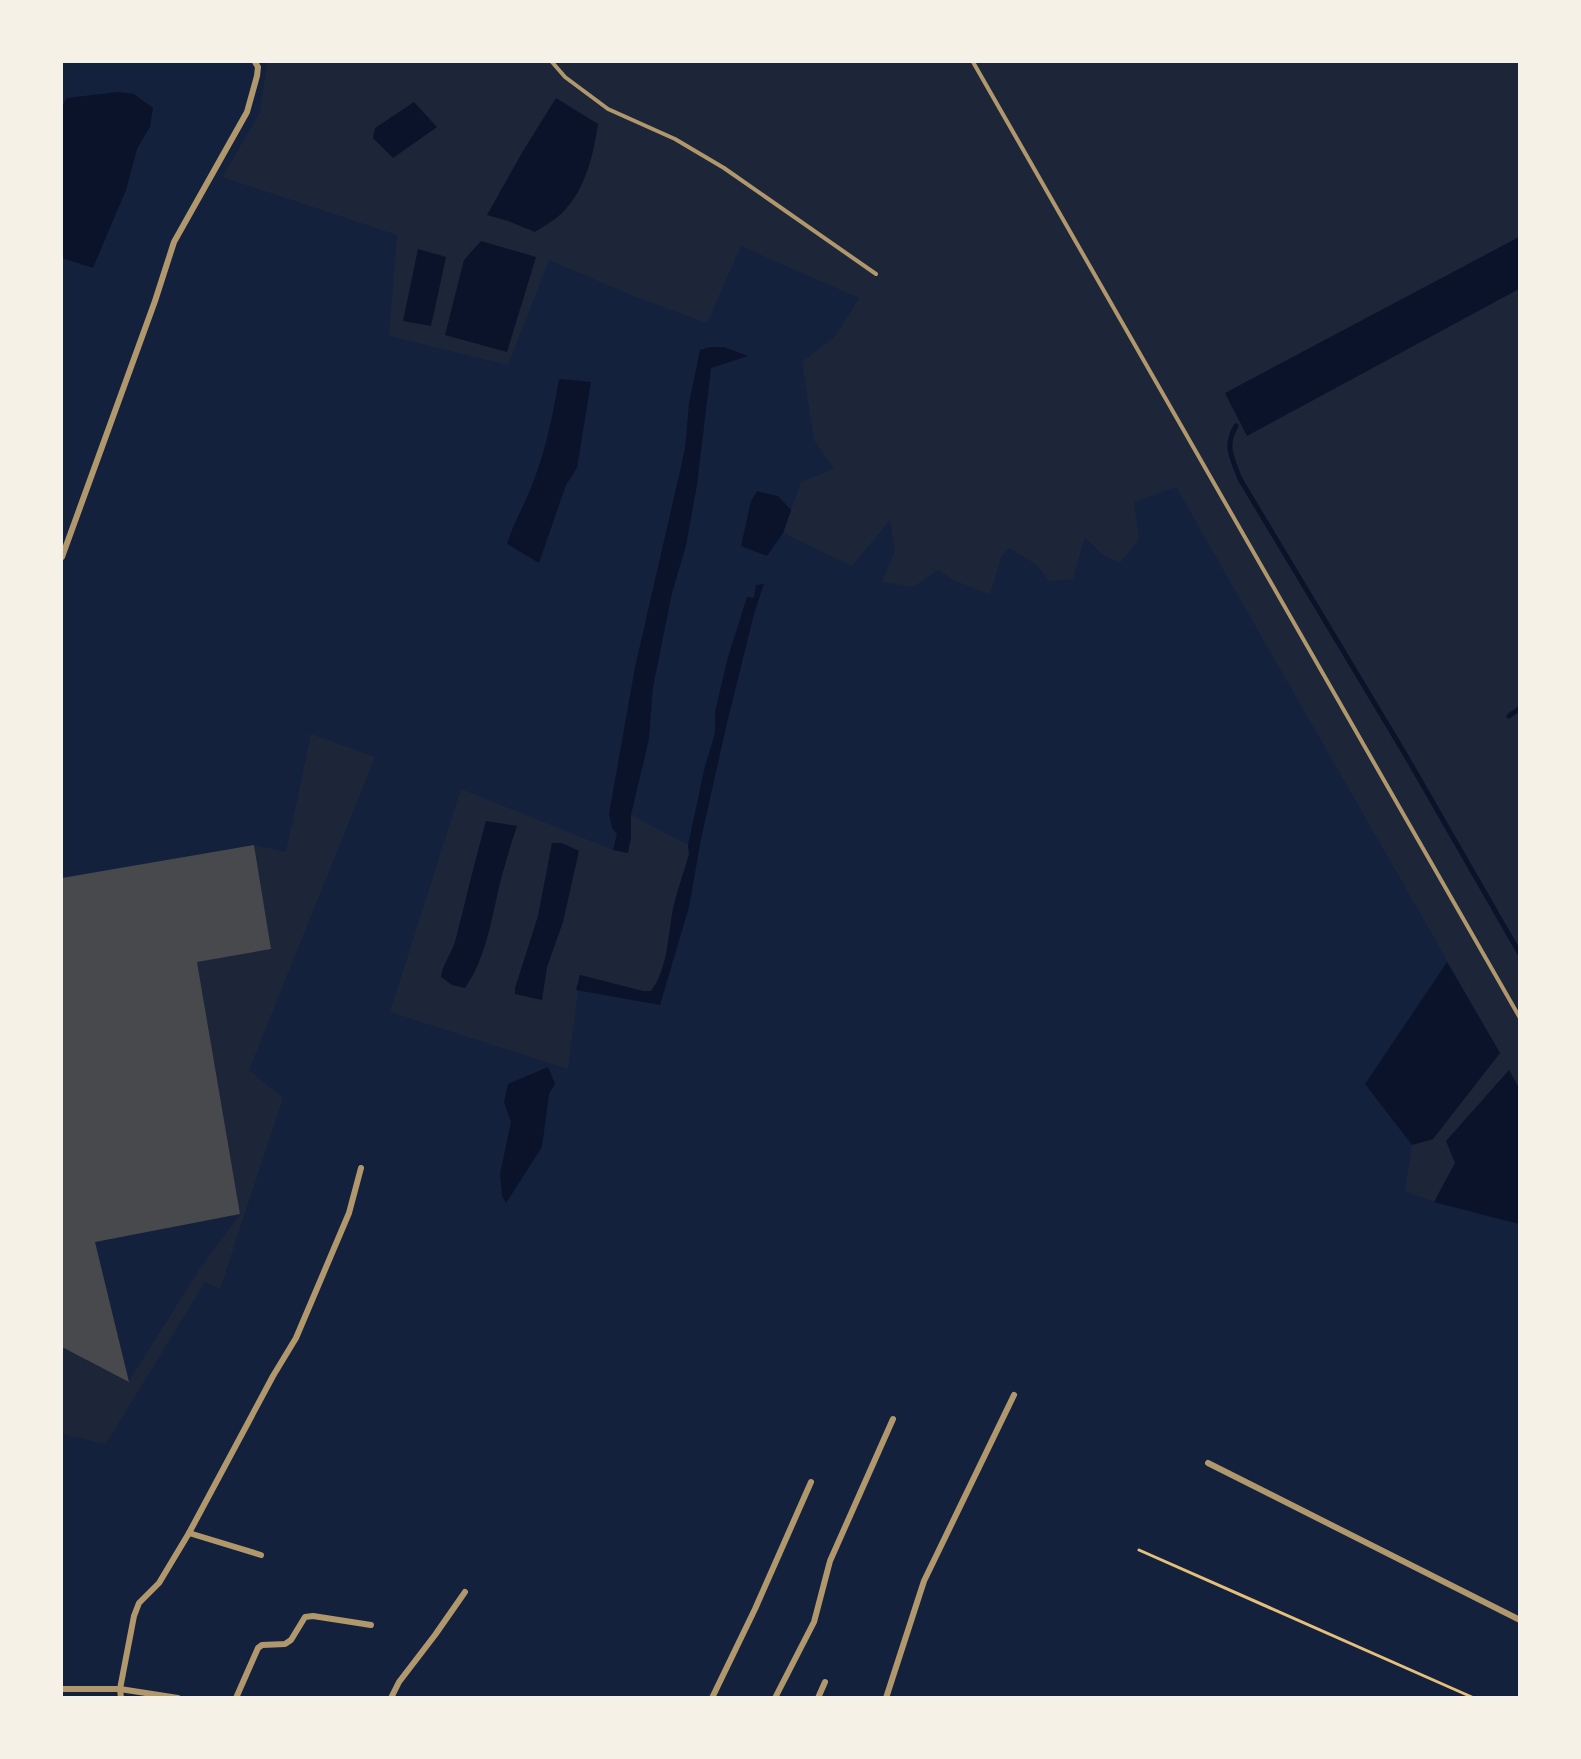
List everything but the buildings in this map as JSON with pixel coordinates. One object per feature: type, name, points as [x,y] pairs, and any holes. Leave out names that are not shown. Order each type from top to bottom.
[{"type":"street","points":[[62,556],[151,312],[174,242],[247,112],[257,76],[258,68],[255,62]]},
{"type":"street","points":[[121,1698],[120,1689],[139,1603],[159,1583],[189,1533],[273,1376],[296,1338],[350,1213],[361,1168]]},
{"type":"street","points":[[886,1698],[924,1581],[1014,1395]]},
{"type":"street","points":[[775,1698],[808,1638],[830,1562],[893,1419]]},
{"type":"street","points":[[1208,1463],[1520,1620]]},
{"type":"street","points":[[712,1698],[755,1609],[811,1482]]},
{"type":"street","points":[[189,1533],[261,1555]]},
{"type":"street","points":[[391,1698],[399,1682],[465,1592]]},
{"type":"street","points":[[236,1698],[258,1648],[262,1645],[285,1644],[291,1640],[305,1617],[313,1616],[370,1625]]},
{"type":"street","points":[[818,1698],[825,1682]]},
{"type":"street","points":[[62,1689],[120,1689],[178,1698]]},
{"type":"lane","points":[[552,62],[565,76],[608,109],[675,139],[724,168],[876,274]]},
{"type":"lane","points":[[973,62],[1520,1018]]},
{"type":"path","points":[[1139,1550],[1474,1698]]},
{"type":"shaded area","points":[[267,62],[1519,62],[1519,1088],[1509,1070],[1434,1202],[1405,1191],[1412,1145],[1433,1139],[1500,1053],[1176,487],[1134,502],[1139,539],[1120,563],[1102,554],[1085,537],[1073,579],[1049,581],[1037,565],[1009,548],[1001,558],[990,594],[955,581],[938,570],[913,587],[882,582],[895,551],[890,520],[852,566],[783,533],[801,482],[834,469],[814,440],[802,362],[835,337],[859,298],[741,246],[707,323],[631,295],[549,260],[508,365],[389,336],[397,235],[222,177],[260,113]]},
{"type":"shaded area","points":[[118,92],[134,94],[153,108],[150,127],[137,149],[126,190],[93,268],[62,258],[62,106],[67,98]]},
{"type":"shaded area","points":[[556,98],[598,124],[591,160],[577,193],[560,215],[535,232],[487,215],[523,151]]},
{"type":"shaded area","points":[[414,102],[437,127],[393,158],[373,138],[375,128]]},
{"type":"shaded area","points":[[1519,237],[1519,289],[1247,436],[1225,393]]},
{"type":"shaded area","points":[[481,241],[536,257],[507,352],[445,335],[464,260]]},
{"type":"shaded area","points":[[418,249],[446,257],[431,326],[403,321]]},
{"type":"shaded area","points":[[724,347],[748,356],[711,368],[697,485],[686,546],[672,593],[653,687],[649,739],[631,815],[628,853],[613,850],[617,834],[612,828],[609,814],[635,667],[685,449],[689,403],[700,350]]},
{"type":"shaded area","points":[[559,379],[591,382],[577,468],[566,485],[539,563],[507,544],[543,454]]},
{"type":"shaded area","points":[[757,491],[778,496],[791,510],[783,533],[767,556],[741,546],[751,501]]},
{"type":"shaded area","points":[[764,584],[754,614],[727,723],[701,839],[689,907],[660,1005],[576,990],[580,975],[643,991],[651,991],[657,982],[664,962],[676,895],[689,854],[688,845],[705,766],[715,733],[715,712],[728,657],[747,597],[754,598],[756,585]]},
{"type":"shaded area","points":[[311,734],[375,757],[249,1070],[283,1098],[220,1289],[205,1282],[106,1444],[62,1434],[62,1347],[129,1381],[199,1270],[240,1214],[197,962],[271,949],[254,845],[286,852]]},
{"type":"shaded area","points":[[461,789],[613,850],[627,853],[631,837],[631,815],[688,845],[689,854],[676,895],[664,963],[657,982],[651,991],[643,991],[580,975],[568,1069],[390,1012]]},
{"type":"shaded area","points":[[486,821],[517,826],[484,949],[465,988],[452,985],[441,977],[455,943]]},
{"type":"shaded area","points":[[552,843],[562,843],[579,851],[563,922],[547,967],[542,1000],[515,994],[515,988],[538,916]]},
{"type":"shaded area","points":[[1447,962],[1500,1053],[1433,1139],[1412,1145],[1365,1084]]},
{"type":"shaded area","points":[[548,1067],[555,1084],[549,1094],[542,1147],[506,1203],[502,1196],[500,1174],[511,1122],[504,1102],[508,1084]]},
{"type":"shaded area","points":[[1509,1070],[1519,1088],[1519,1224],[1434,1202],[1455,1163],[1446,1141]]},
{"type":"waterway","points":[[1236,426],[1230,440],[1230,452],[1240,479],[1405,754],[1520,954]]},
{"type":"waterway","points":[[1509,716],[1520,708]]}]
